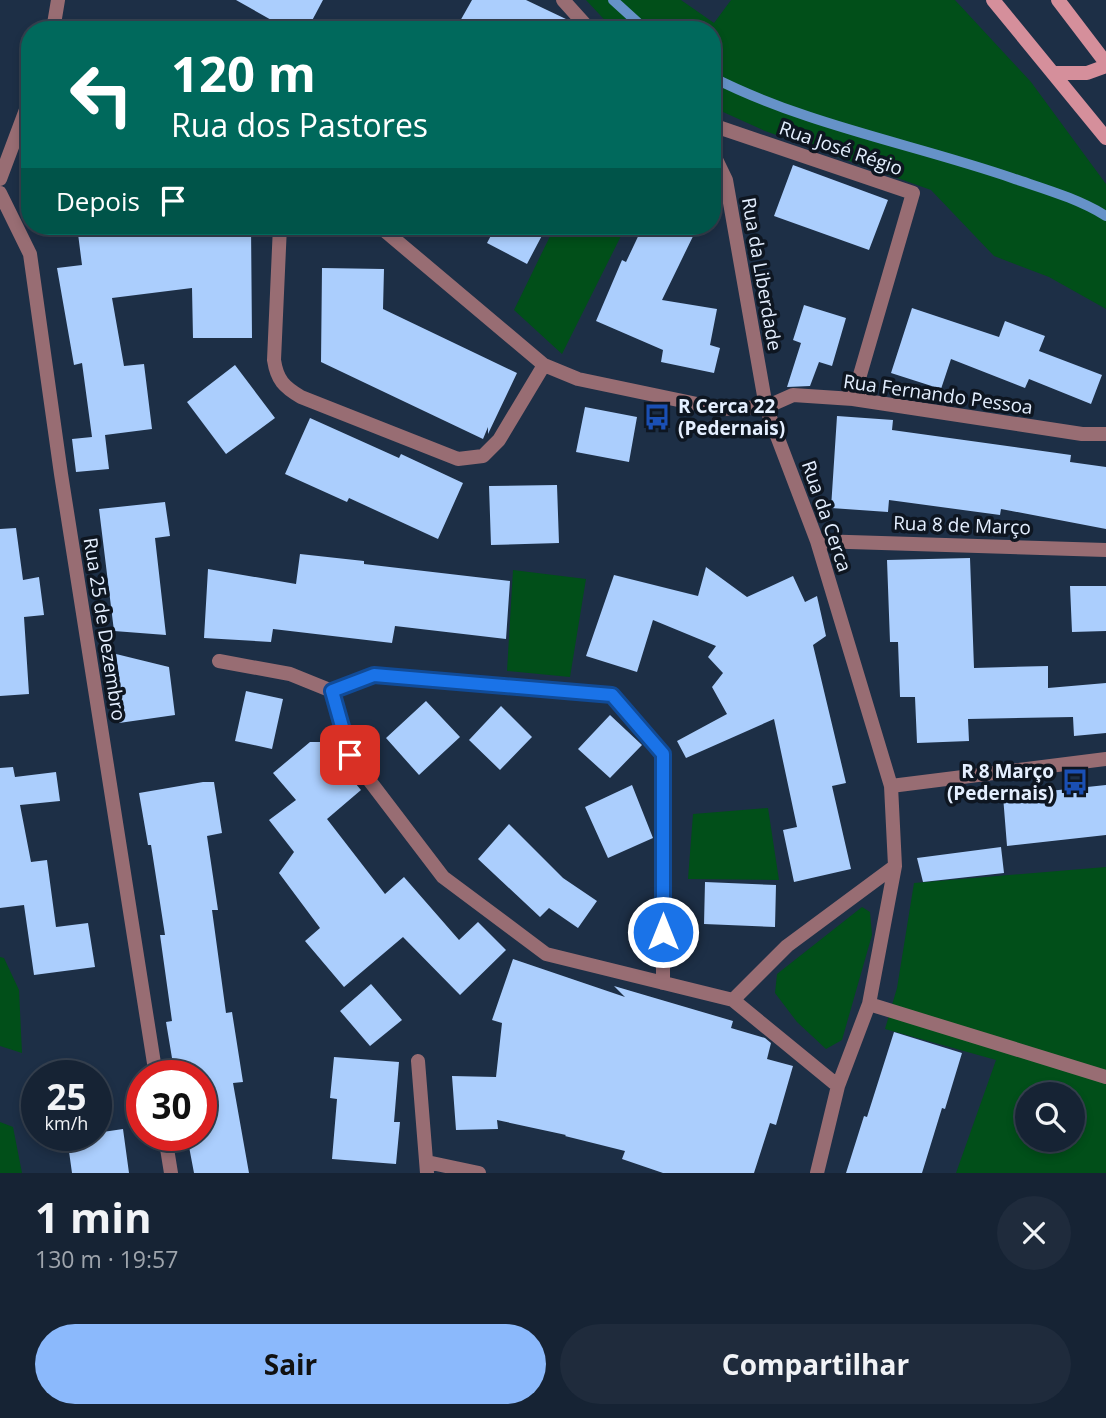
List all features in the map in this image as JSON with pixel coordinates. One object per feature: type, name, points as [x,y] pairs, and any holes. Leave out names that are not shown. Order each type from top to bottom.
[{"type":"street","points":[[54,21],[58,0]]},
{"type":"street","points":[[563,0],[582,21]]},
{"type":"street","points":[[993,0],[1106,138]]},
{"type":"street","points":[[1055,73],[1087,74],[1106,64],[1058,0]]},
{"type":"street","points":[[0,179],[21,123]]},
{"type":"street","name":"Rua José Régio","points":[[721,128],[913,193],[853,399]]},
{"type":"street","name":"Rua da Liberdade","points":[[721,170],[726,180],[766,407]]},
{"type":"street","name":"Rua 25 de Dezembro","points":[[0,193],[30,254],[61,474],[153,1060]]},
{"type":"street","points":[[281,235],[274,360],[276,374],[284,387],[301,397],[458,459],[483,456],[499,440],[544,365]]},
{"type":"street","points":[[390,235],[544,365],[578,379],[721,409],[766,407]]},
{"type":"street","name":"Rua Fernando Pessoa","points":[[766,407],[793,395],[853,399],[1082,434],[1106,434]]},
{"type":"street","name":"Rua da Cerca","points":[[766,407],[817,541],[891,786],[895,866],[869,1004],[838,1086],[817,1173]]},
{"type":"street","name":"Rua 8 de Março","points":[[817,541],[1106,550]]},
{"type":"street","points":[[219,661],[290,674],[332,691],[374,675],[612,695],[663,754],[663,983]]},
{"type":"street","points":[[332,691],[350,755],[443,877],[546,954],[733,1000],[838,1086]]},
{"type":"street","points":[[891,786],[1106,760]]},
{"type":"street","points":[[733,1000],[787,946],[895,866]]},
{"type":"street","points":[[869,1004],[1106,1077]]},
{"type":"street","points":[[418,1061],[427,1168],[479,1173]]},
{"type":"street","points":[[167,1151],[171,1173]]},
{"type":"green space","points":[[586,0],[681,0],[711,21],[606,21]]},
{"type":"green space","points":[[731,0],[955,0],[1031,82],[1106,184],[1106,309],[1049,277],[994,256],[931,190],[765,131],[721,111],[721,21],[715,21]]},
{"type":"green space","points":[[551,235],[622,235],[562,354],[514,310]]},
{"type":"green space","points":[[513,570],[586,579],[570,677],[507,671]]},
{"type":"green space","points":[[768,808],[779,880],[688,879],[693,814]]},
{"type":"green space","points":[[1106,867],[1106,1173],[956,1173],[996,1060],[885,1029],[897,988],[914,883]]},
{"type":"green space","points":[[862,907],[870,912],[872,935],[842,1040],[826,1049],[797,1022],[775,993],[777,974]]},
{"type":"green space","points":[[0,957],[4,958],[19,990],[22,1053],[0,1046]]},
{"type":"green space","points":[[0,1122],[13,1127],[22,1173],[0,1173]]},
{"type":"building","points":[[236,0],[323,0],[312,21],[273,21]]},
{"type":"building","points":[[472,0],[526,0],[569,21],[460,21]]},
{"type":"building","points":[[793,165],[888,200],[869,250],[774,216]]},
{"type":"building","points":[[78,235],[251,235],[252,338],[193,338],[192,288],[112,298],[124,366],[144,364],[152,429],[105,435],[109,469],[76,472],[72,439],[92,437],[82,363],[74,365],[57,268],[82,265]]},
{"type":"building","points":[[491,235],[542,235],[527,264],[487,243]]},
{"type":"building","points":[[639,235],[694,235],[662,300],[717,309],[710,345],[720,348],[714,373],[661,362],[663,350],[596,321],[622,260],[626,262]]},
{"type":"building","points":[[322,268],[384,269],[383,309],[517,373],[488,434],[488,427],[483,439],[321,362]]},
{"type":"building","points":[[804,305],[846,318],[832,366],[819,362],[810,386],[787,387],[801,343],[793,340]]},
{"type":"building","points":[[912,308],[999,337],[1005,321],[1045,336],[1039,351],[1102,375],[1091,404],[1029,379],[1025,388],[951,359],[941,389],[891,373]]},
{"type":"building","points":[[235,365],[275,418],[226,454],[187,402]]},
{"type":"building","points":[[585,407],[637,417],[629,462],[576,452]]},
{"type":"building","points":[[837,416],[893,420],[892,430],[1071,455],[1070,462],[1106,467],[1106,529],[1001,509],[1000,515],[889,500],[888,512],[831,508]]},
{"type":"building","points":[[310,418],[399,458],[401,454],[463,483],[438,539],[349,498],[347,502],[285,474]]},
{"type":"building","points":[[557,485],[559,543],[491,545],[489,486]]},
{"type":"building","points":[[165,502],[170,536],[155,538],[166,635],[114,631],[99,509]]},
{"type":"building","points":[[16,528],[23,580],[39,577],[44,615],[24,617],[29,694],[0,696],[0,529]]},
{"type":"building","points":[[300,554],[510,581],[506,639],[395,626],[392,643],[273,629],[271,642],[204,638],[208,569],[296,584]]},
{"type":"building","points":[[970,558],[974,668],[1048,666],[1048,688],[1106,683],[1106,733],[1074,736],[1073,717],[968,719],[969,741],[917,743],[915,697],[900,697],[898,642],[890,642],[887,560]]},
{"type":"building","points":[[706,567],[747,597],[793,576],[805,602],[817,596],[826,636],[813,645],[846,783],[832,786],[851,869],[794,882],[783,830],[797,827],[774,719],[686,758],[677,741],[727,714],[712,687],[723,673],[708,657],[716,646],[653,620],[637,672],[586,656],[614,575],[698,596]]},
{"type":"building","points":[[1070,586],[1106,586],[1106,631],[1072,632]]},
{"type":"building","points":[[116,654],[169,667],[175,715],[119,723],[113,675],[119,675]]},
{"type":"building","points":[[246,691],[283,699],[272,749],[235,741]]},
{"type":"building","points":[[426,701],[460,737],[419,775],[386,738]]},
{"type":"building","points":[[501,706],[532,737],[500,770],[469,740]]},
{"type":"building","points":[[610,715],[642,745],[610,778],[578,749]]},
{"type":"building","points":[[310,742],[320,742],[361,790],[327,819],[385,894],[404,877],[459,940],[478,922],[506,950],[460,995],[403,937],[344,987],[305,941],[320,928],[279,873],[294,852],[269,820],[296,800],[273,773]]},
{"type":"building","points":[[13,767],[15,777],[56,772],[60,801],[20,805],[31,862],[47,860],[56,927],[88,923],[95,967],[34,975],[24,905],[0,908],[0,768]]},
{"type":"building","points":[[214,782],[222,833],[207,836],[218,910],[212,910],[226,1013],[232,1012],[243,1082],[233,1083],[249,1173],[194,1173],[190,1151],[217,1151],[217,1060],[172,1060],[166,1022],[172,1021],[160,935],[165,935],[151,845],[148,845],[139,793]]},
{"type":"building","points":[[632,785],[653,838],[608,858],[585,807]]},
{"type":"building","points":[[1106,785],[1106,835],[1007,846],[1003,796]]},
{"type":"building","points":[[509,824],[563,878],[597,901],[578,928],[549,908],[540,917],[478,859]]},
{"type":"building","points":[[1001,847],[1004,873],[923,882],[917,858]]},
{"type":"building","points":[[705,882],[776,885],[775,927],[704,924]]},
{"type":"building","points":[[513,959],[625,997],[614,986],[733,1021],[731,1028],[765,1038],[771,1043],[767,1059],[793,1066],[776,1125],[770,1123],[754,1173],[663,1173],[622,1159],[625,1151],[497,1120],[498,1129],[456,1130],[452,1076],[496,1077],[502,1023],[492,1020]]},
{"type":"building","points":[[371,984],[402,1020],[370,1046],[340,1011]]},
{"type":"building","points":[[894,1032],[962,1053],[945,1109],[942,1108],[922,1173],[846,1173],[864,1116],[867,1117]]},
{"type":"building","points":[[334,1057],[399,1062],[394,1122],[400,1122],[396,1164],[332,1159],[337,1099],[330,1098]]},
{"type":"building","points":[[123,1129],[129,1173],[72,1173],[69,1151],[112,1151],[112,1131]]},
{"type":"waterway","points":[[613,0],[636,21]]},
{"type":"waterway","points":[[721,81],[822,121],[1036,186],[1072,199],[1106,216]]},
{"type":"place","name":"R Cerca 22 (Pedernais)","points":[[657,417]]},
{"type":"place","name":"R 8 Março (Pedernais)","points":[[1075,782]]},
{"type":"route","points":[[350,755],[332,691],[374,675],[612,695],[663,754],[663,932]]}]
